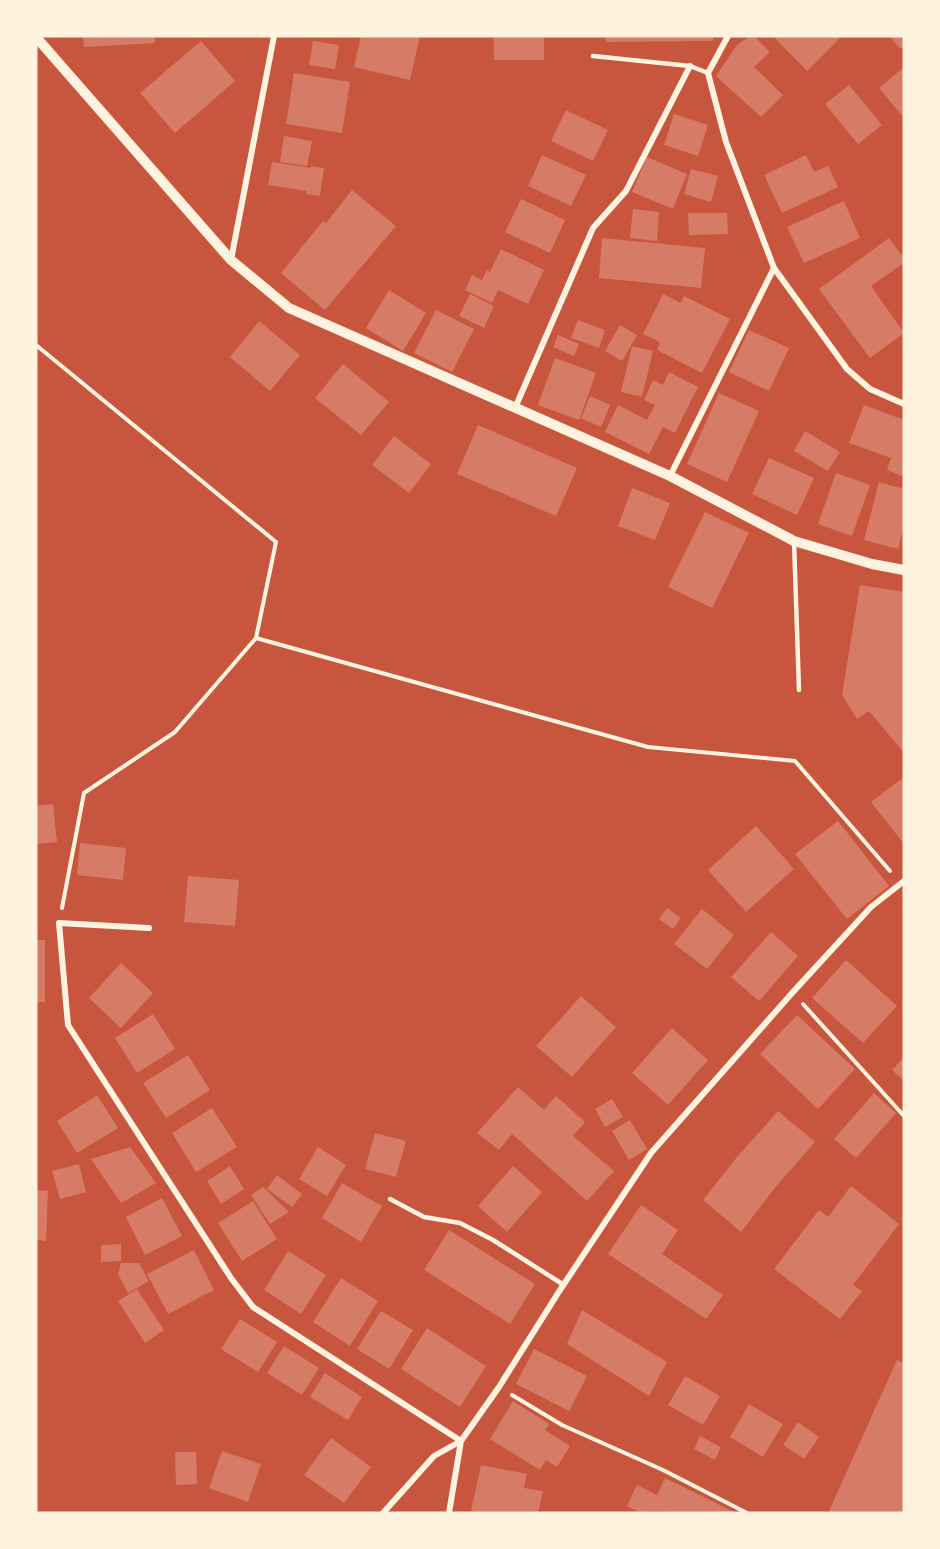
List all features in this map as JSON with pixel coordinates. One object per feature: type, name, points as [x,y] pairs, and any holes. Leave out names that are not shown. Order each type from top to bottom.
[{"type":"street","points":[[231,260],[274,36]]},
{"type":"street","points":[[728,36],[708,73],[726,142],[774,268],[848,369],[870,389],[904,404]]},
{"type":"street","points":[[36,37],[231,260],[289,308],[670,476],[794,541],[872,564],[904,570]]},
{"type":"street","points":[[515,409],[593,228],[626,191],[690,66]]},
{"type":"street","points":[[670,476],[774,268]]},
{"type":"street","points":[[449,1513],[461,1441],[499,1387],[651,1154],[871,907],[902,882]]},
{"type":"street","points":[[149,928],[59,923],[69,1025],[231,1278],[253,1307],[461,1441]]},
{"type":"street","points":[[383,1513],[434,1456],[461,1441]]},
{"type":"lane","points":[[592,56],[690,66],[708,73]]},
{"type":"lane","points":[[794,541],[799,690]]},
{"type":"lane","points":[[390,1199],[424,1217],[460,1223],[493,1240],[564,1285]]},
{"type":"path","points":[[36,345],[276,542],[256,638],[175,732],[84,792],[59,923]]},
{"type":"path","points":[[256,638],[648,747],[795,760],[902,882]]},
{"type":"path","points":[[793,992],[904,1116]]},
{"type":"path","points":[[499,1387],[562,1425],[663,1470],[747,1513]]},
{"type":"building","points":[[83,36],[155,36],[155,43],[84,47]]},
{"type":"building","points":[[361,36],[420,36],[410,80],[354,67]]},
{"type":"building","points":[[494,36],[544,36],[544,60],[494,60]]},
{"type":"building","points":[[606,36],[713,36],[713,41],[606,42]]},
{"type":"building","points":[[750,36],[754,36],[770,52],[754,67],[783,95],[761,117],[716,76],[737,45]]},
{"type":"building","points":[[773,36],[842,36],[807,71]]},
{"type":"building","points":[[890,36],[904,36],[904,46],[900,49]]},
{"type":"building","points":[[201,41],[235,81],[175,133],[140,93]]},
{"type":"building","points":[[313,41],[339,45],[335,69],[309,65]]},
{"type":"building","points":[[904,67],[904,118],[879,88]]},
{"type":"building","points":[[294,73],[350,82],[342,133],[286,124]]},
{"type":"building","points":[[849,85],[882,125],[858,144],[825,104]]},
{"type":"building","points":[[566,110],[608,130],[593,161],[551,141]]},
{"type":"building","points":[[674,114],[708,125],[698,156],[664,145]]},
{"type":"building","points":[[284,136],[312,141],[307,166],[280,162]]},
{"type":"building","points":[[542,155],[586,175],[571,206],[528,186]]},
{"type":"building","points":[[806,155],[814,172],[828,166],[838,187],[782,213],[764,175]]},
{"type":"building","points":[[647,157],[687,174],[673,209],[632,192]]},
{"type":"building","points":[[272,162],[324,168],[320,196],[306,194],[307,191],[268,185]]},
{"type":"building","points":[[691,169],[718,176],[711,202],[684,194]]},
{"type":"building","points":[[352,190],[396,226],[325,310],[281,273],[323,221],[326,223]]},
{"type":"building","points":[[521,199],[565,220],[550,253],[505,232]]},
{"type":"building","points":[[844,201],[860,238],[804,263],[787,227]]},
{"type":"building","points":[[633,209],[659,212],[657,241],[630,238]]},
{"type":"building","points":[[688,213],[727,213],[728,234],[689,235]]},
{"type":"building","points":[[602,238],[705,248],[701,288],[599,278]]},
{"type":"building","points":[[889,238],[904,258],[904,263],[871,286],[904,333],[870,358],[819,289]]},
{"type":"building","points":[[501,249],[544,270],[528,304],[498,290],[492,303],[465,290],[472,275],[482,280],[487,270],[490,272]]},
{"type":"building","points":[[389,290],[426,313],[403,351],[366,328]]},
{"type":"building","points":[[470,294],[494,306],[484,328],[459,316]]},
{"type":"building","points":[[663,294],[681,303],[684,296],[730,319],[702,373],[657,350],[660,342],[643,334]]},
{"type":"building","points":[[436,310],[474,329],[452,372],[414,353]]},
{"type":"building","points":[[578,320],[605,330],[599,348],[571,338]]},
{"type":"building","points":[[259,321],[300,355],[270,391],[230,357]]},
{"type":"building","points":[[620,325],[637,335],[622,361],[605,351]]},
{"type":"building","points":[[749,330],[789,348],[769,391],[729,372]]},
{"type":"building","points":[[558,335],[579,344],[574,356],[553,347]]},
{"type":"building","points":[[632,346],[653,351],[642,397],[621,392]]},
{"type":"building","points":[[555,358],[596,373],[579,420],[538,405]]},
{"type":"building","points":[[343,364],[389,402],[361,435],[315,398]]},
{"type":"building","points":[[669,372],[698,387],[675,433],[663,427],[649,454],[605,432],[618,405],[647,420],[655,405],[644,400],[653,380],[663,385]]},
{"type":"building","points":[[719,393],[759,411],[727,482],[687,464]]},
{"type":"building","points":[[590,396],[610,405],[601,427],[581,418]]},
{"type":"building","points":[[864,405],[904,420],[904,477],[887,470],[891,458],[849,443]]},
{"type":"building","points":[[478,425],[577,468],[556,516],[457,474]]},
{"type":"building","points":[[805,431],[840,452],[828,471],[794,451]]},
{"type":"building","points":[[394,436],[431,464],[409,493],[372,465]]},
{"type":"building","points":[[769,458],[814,478],[797,515],[752,494]]},
{"type":"building","points":[[836,473],[870,485],[852,536],[818,524]]},
{"type":"building","points":[[879,482],[904,489],[904,525],[898,549],[864,540]]},
{"type":"building","points":[[632,488],[670,503],[655,540],[618,526]]},
{"type":"building","points":[[705,512],[749,533],[712,608],[668,587]]},
{"type":"building","points":[[860,585],[904,592],[904,753],[869,711],[857,719],[842,695]]},
{"type":"building","points":[[904,777],[904,844],[871,802]]},
{"type":"building","points":[[53,804],[57,842],[36,844],[36,806]]},
{"type":"building","points":[[838,821],[889,886],[847,919],[795,854]]},
{"type":"building","points":[[756,826],[794,869],[746,912],[708,870]]},
{"type":"building","points":[[80,843],[126,848],[123,880],[77,875]]},
{"type":"building","points":[[188,876],[239,880],[235,926],[184,922]]},
{"type":"building","points":[[667,908],[681,918],[673,929],[659,919]]},
{"type":"building","points":[[702,909],[734,935],[707,969],[674,944]]},
{"type":"building","points":[[771,932],[798,956],[759,1001],[731,977]]},
{"type":"building","points":[[36,940],[45,940],[45,1002],[36,1002]]},
{"type":"building","points":[[846,960],[897,1006],[863,1043],[812,998]]},
{"type":"building","points":[[121,963],[153,993],[121,1028],[89,998]]},
{"type":"building","points":[[581,996],[616,1027],[572,1077],[536,1046]]},
{"type":"building","points":[[153,1014],[175,1049],[137,1073],[115,1038]]},
{"type":"building","points":[[797,1015],[855,1069],[818,1109],[760,1054]]},
{"type":"building","points":[[672,1028],[708,1060],[668,1105],[632,1073]]},
{"type":"building","points":[[188,1055],[210,1090],[166,1118],[143,1083]]},
{"type":"building","points":[[904,1057],[904,1081],[892,1070]]},
{"type":"building","points":[[518,1087],[544,1110],[556,1096],[585,1122],[573,1136],[614,1171],[587,1201],[512,1134],[499,1150],[477,1133]]},
{"type":"building","points":[[874,1093],[896,1113],[856,1158],[834,1139]]},
{"type":"building","points":[[97,1095],[118,1128],[77,1153],[57,1121]]},
{"type":"building","points":[[612,1099],[623,1117],[605,1127],[595,1109]]},
{"type":"building","points":[[212,1108],[237,1147],[196,1172],[172,1133]]},
{"type":"building","points":[[778,1111],[815,1142],[774,1189],[741,1232],[703,1200]]},
{"type":"building","points":[[630,1120],[647,1149],[629,1160],[612,1131]]},
{"type":"building","points":[[375,1133],[406,1141],[396,1177],[365,1169]]},
{"type":"building","points":[[130,1147],[156,1183],[121,1203],[91,1159]]},
{"type":"building","points":[[318,1147],[346,1165],[327,1196],[299,1179]]},
{"type":"building","points":[[79,1164],[86,1192],[60,1199],[52,1171]]},
{"type":"building","points":[[230,1166],[244,1189],[221,1204],[207,1181]]},
{"type":"building","points":[[513,1166],[542,1192],[507,1232],[478,1206]]},
{"type":"building","points":[[277,1175],[302,1194],[292,1207],[267,1189]]},
{"type":"building","points":[[342,1183],[382,1206],[361,1242],[322,1218]]},
{"type":"building","points":[[851,1186],[899,1224],[853,1285],[862,1291],[840,1319],[774,1269],[819,1210],[828,1217]]},
{"type":"building","points":[[263,1187],[289,1212],[270,1224],[251,1195]]},
{"type":"building","points":[[36,1190],[48,1191],[46,1241],[36,1240]]},
{"type":"building","points":[[162,1198],[182,1236],[145,1255],[126,1217]]},
{"type":"building","points":[[253,1201],[277,1239],[242,1261],[218,1223]]},
{"type":"building","points":[[641,1205],[678,1230],[662,1254],[723,1295],[706,1319],[608,1254]]},
{"type":"building","points":[[449,1230],[535,1284],[510,1324],[424,1270]]},
{"type":"building","points":[[121,1244],[121,1261],[101,1262],[101,1245]]},
{"type":"building","points":[[194,1250],[214,1290],[168,1314],[147,1274]]},
{"type":"building","points":[[288,1251],[326,1275],[301,1314],[264,1290]]},
{"type":"building","points":[[121,1263],[139,1263],[149,1281],[128,1293],[118,1274]]},
{"type":"building","points":[[341,1278],[378,1301],[350,1346],[313,1322]]},
{"type":"building","points":[[137,1289],[164,1330],[145,1343],[118,1301]]},
{"type":"building","points":[[582,1310],[667,1362],[649,1396],[567,1344]]},
{"type":"building","points":[[381,1311],[413,1330],[389,1369],[357,1349]]},
{"type":"building","points":[[240,1319],[277,1342],[258,1372],[221,1349]]},
{"type":"building","points":[[427,1328],[486,1366],[460,1407],[401,1369]]},
{"type":"building","points":[[284,1346],[319,1368],[302,1395],[267,1373]]},
{"type":"building","points":[[534,1349],[587,1376],[569,1411],[516,1384]]},
{"type":"building","points":[[897,1360],[904,1363],[904,1513],[832,1513],[829,1511]]},
{"type":"building","points":[[325,1373],[362,1397],[348,1420],[310,1397]]},
{"type":"building","points":[[685,1376],[720,1396],[703,1425],[668,1405]]},
{"type":"building","points":[[513,1401],[549,1424],[545,1430],[570,1446],[557,1467],[546,1460],[540,1470],[490,1439]]},
{"type":"building","points":[[749,1404],[783,1424],[763,1457],[730,1437]]},
{"type":"building","points":[[798,1422],[819,1437],[804,1459],[783,1445]]},
{"type":"building","points":[[700,1436],[721,1447],[715,1460],[694,1449]]},
{"type":"building","points":[[331,1438],[371,1467],[344,1503],[304,1475]]},
{"type":"building","points":[[222,1451],[261,1464],[248,1502],[209,1488]]},
{"type":"building","points":[[175,1452],[196,1452],[197,1484],[176,1485]]},
{"type":"building","points":[[481,1465],[527,1474],[524,1488],[543,1491],[538,1513],[471,1511]]},
{"type":"building","points":[[665,1478],[736,1513],[652,1511],[641,1513],[627,1506],[637,1485],[657,1495]]}]
